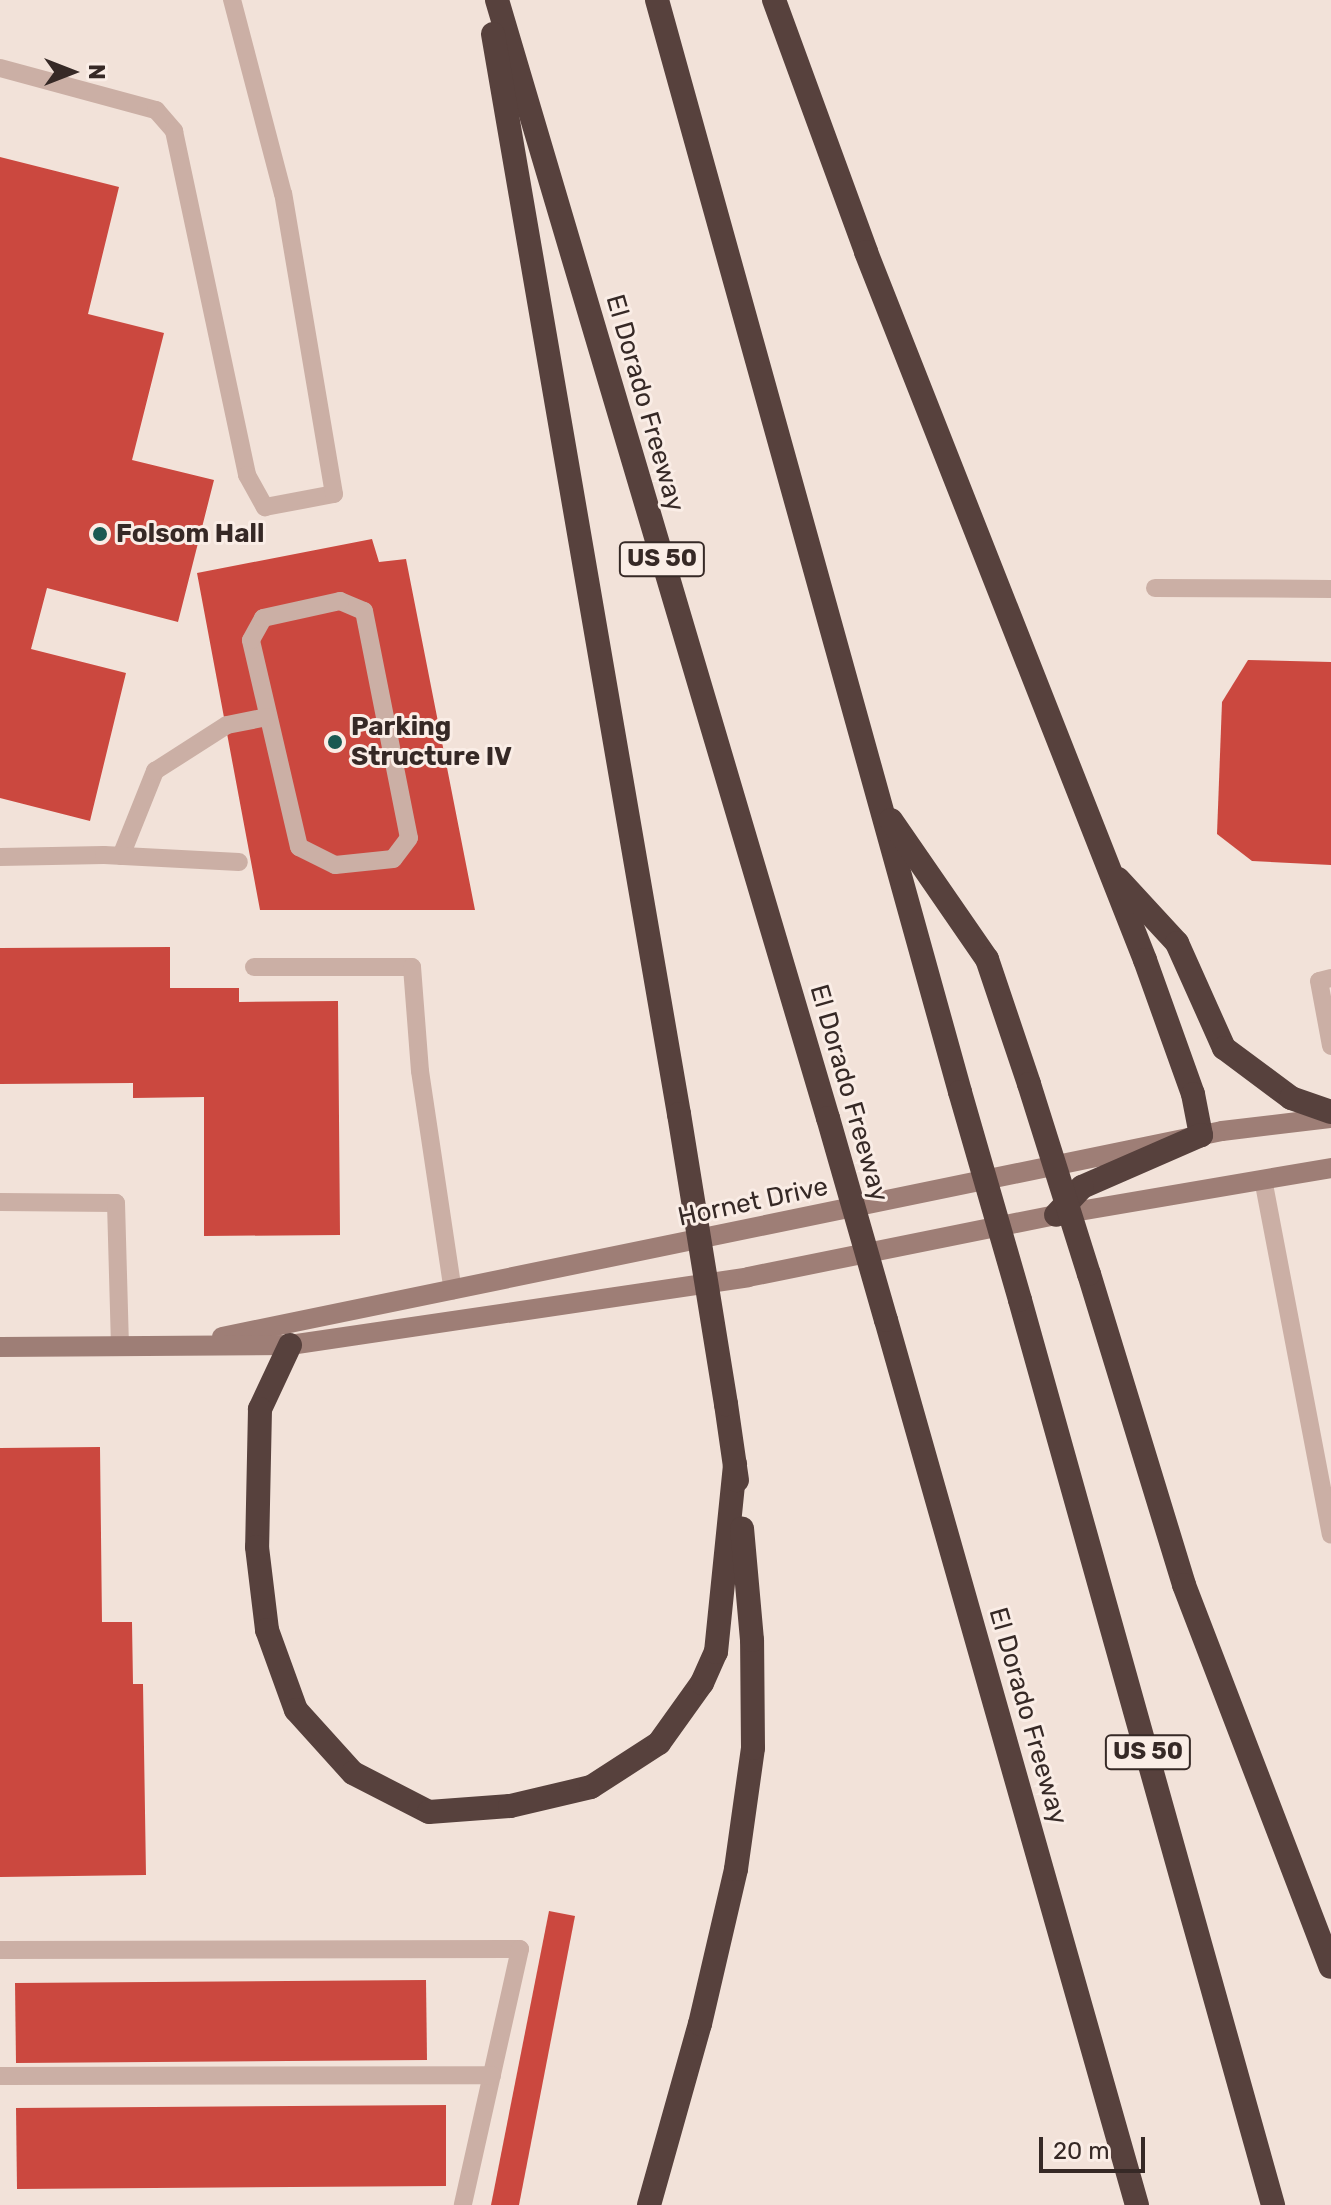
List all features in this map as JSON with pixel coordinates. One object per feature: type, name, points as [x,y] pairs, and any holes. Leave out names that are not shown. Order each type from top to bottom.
[{"type":"highway","points":[[487,0],[726,1404],[752,1640],[753,1748],[736,1869],[700,2024],[649,2205]]},
{"type":"highway","name":"El Dorado Freeway","points":[[497,0],[828,1118],[1137,2205]]},
{"type":"highway","name":"US 50","points":[[657,0],[878,801],[1273,2205]]},
{"type":"highway","points":[[774,0],[866,252],[1175,1040],[1193,1094],[1201,1135],[1082,1187],[1056,1215]]},
{"type":"highway","points":[[878,801],[987,959],[1089,1274],[1184,1585],[1331,1967]]},
{"type":"highway","points":[[1108,868],[1177,943],[1224,1048],[1291,1098],[1331,1115]]},
{"type":"highway","points":[[290,1345],[260,1409],[257,1547],[267,1630],[296,1710],[353,1773],[429,1812],[510,1806],[591,1787],[659,1743],[702,1683],[716,1652],[735,1464]]},
{"type":"street","name":"Hornet Drive","points":[[187,1344],[1201,1135],[1331,1115]]},
{"type":"street","name":"Hornet Drive","points":[[0,1347],[290,1345],[748,1277],[1056,1215],[1331,1168]]},
{"type":"lane","points":[[0,68],[156,110],[174,131],[247,475],[265,507],[334,494],[283,194],[232,0]]},
{"type":"lane","points":[[1155,588],[1331,589]]},
{"type":"lane","points":[[340,601],[364,611],[409,838],[393,859],[335,865],[299,847],[267,717],[251,640],[263,618],[340,601]]},
{"type":"lane","points":[[121,856],[155,771],[227,725],[267,717]]},
{"type":"lane","points":[[0,857],[121,856],[239,862]]},
{"type":"lane","points":[[254,967],[412,967],[420,1071],[453,1291]]},
{"type":"lane","points":[[1331,978],[1319,981],[1331,1046]]},
{"type":"lane","points":[[1263,1179],[1331,1535]]},
{"type":"lane","points":[[0,1202],[116,1203],[120,1344]]},
{"type":"lane","points":[[0,1950],[520,1949],[463,2205]]},
{"type":"lane","points":[[0,2076],[492,2075]]},
{"type":"building","name":"Folsom Hall","points":[[0,157],[119,187],[88,314],[164,333],[132,460],[214,480],[178,622],[47,588],[31,649],[126,673],[90,821],[0,798]]},
{"type":"building","name":"Parking Structure IV","points":[[372,539],[379,562],[406,559],[475,910],[260,910],[197,573]]},
{"type":"building","points":[[1248,660],[1331,662],[1331,865],[1252,861],[1217,834],[1222,702]]},
{"type":"building","points":[[170,947],[170,988],[239,988],[239,1002],[338,1001],[340,1235],[204,1236],[204,1097],[133,1098],[133,1083],[0,1084],[0,948]]},
{"type":"building","points":[[100,1447],[102,1622],[132,1622],[133,1684],[143,1684],[146,1875],[0,1877],[0,1448]]},
{"type":"building","points":[[549,1911],[575,1916],[519,2205],[491,2205]]},
{"type":"building","points":[[426,1980],[427,2060],[16,2063],[15,1983]]},
{"type":"building","points":[[446,2105],[446,2186],[17,2189],[16,2108]]},
{"type":"place","name":"Folsom Hall","points":[[100,534]]},
{"type":"place","name":"Parking Structure IV","points":[[335,742]]}]
